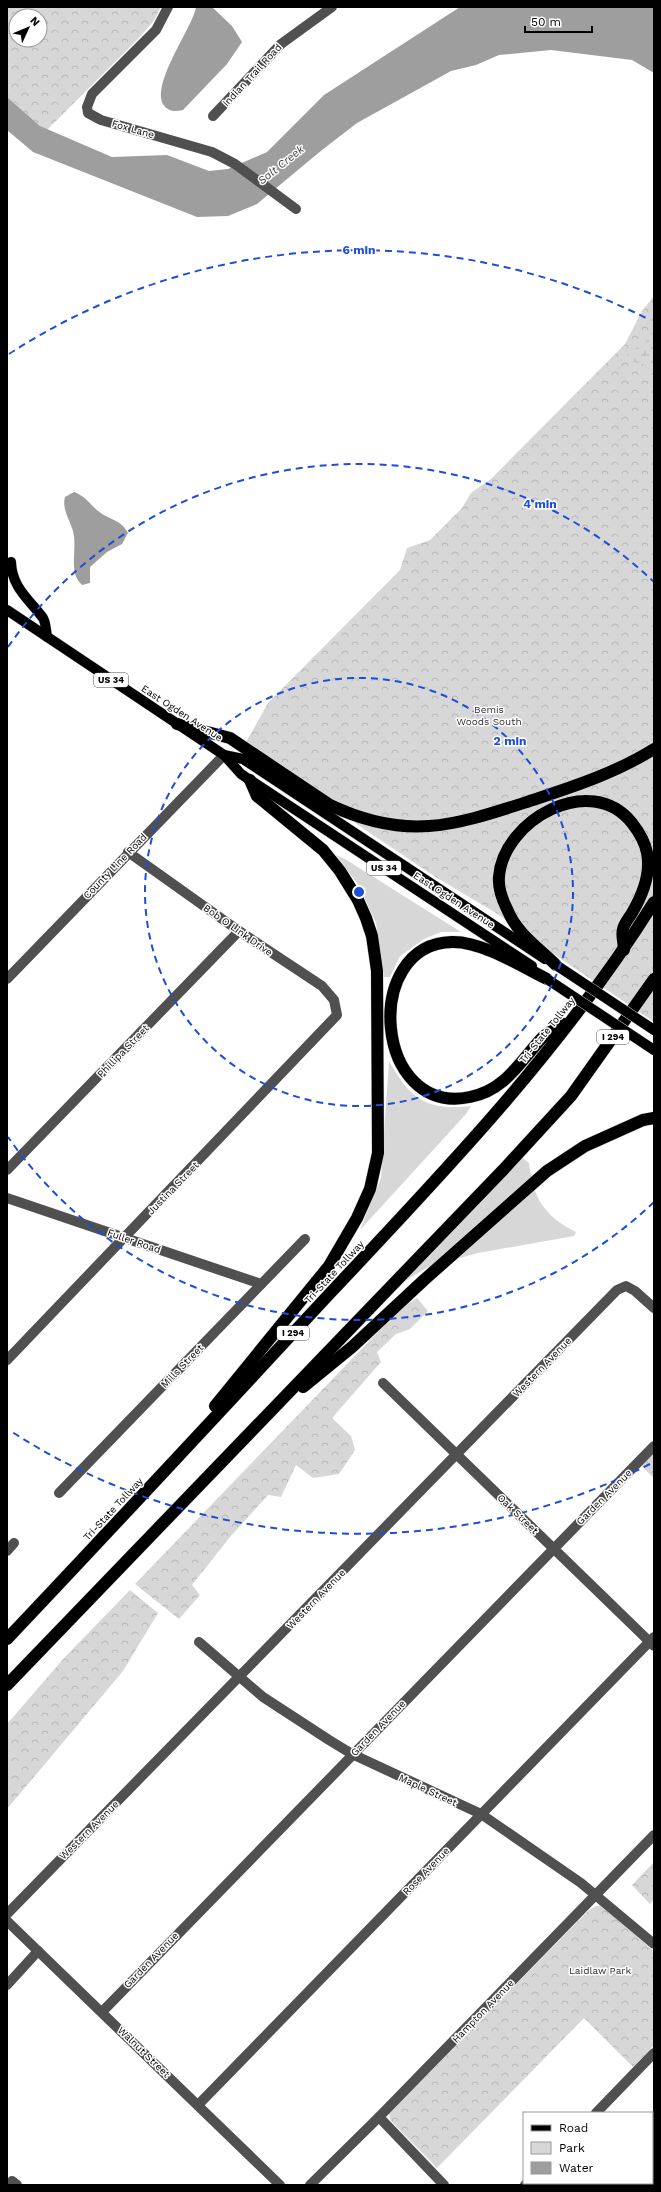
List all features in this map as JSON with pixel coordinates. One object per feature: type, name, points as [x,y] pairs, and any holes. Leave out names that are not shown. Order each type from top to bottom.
[{"type":"highway","points":[[177,724],[230,738],[330,805],[348,813],[376,822],[414,827],[459,823],[494,813],[618,770],[654,749]]},
{"type":"highway","points":[[185,1450],[196,1430],[329,1266],[357,1218],[370,1189],[378,1153],[377,971],[372,936],[366,918],[358,900],[340,871],[323,850],[257,796],[250,780]]},
{"type":"highway","points":[[556,965],[542,950],[528,941],[514,924],[500,893],[499,878],[506,852],[526,828],[545,812],[566,802],[580,800],[595,801],[618,810],[628,819],[644,840],[648,864],[646,876],[642,894],[623,929],[624,950]]},
{"type":"highway","name":"Tri-State Tollway","points":[[7,1639],[473,1140],[572,1020],[624,950],[654,902]]},
{"type":"highway","points":[[547,979],[467,943],[451,942],[423,950],[409,962],[398,977],[392,996],[392,1039],[401,1064],[409,1077],[428,1092],[447,1098],[470,1097],[496,1087],[520,1066],[544,1036],[572,1020]]},
{"type":"highway","name":"I 294","points":[[7,1685],[85,1602],[504,1170],[572,1096],[654,979]]},
{"type":"highway","points":[[265,1418],[352,1347],[424,1280],[547,1171],[585,1146],[643,1120],[654,1118]]},
{"type":"main road","points":[[11,562],[11,574],[19,590],[44,620],[47,637]]},
{"type":"main road","name":"East Ogden Avenue","points":[[7,610],[224,755],[241,774],[527,962],[547,979],[654,1050]]},
{"type":"main road","name":"East Ogden Avenue","points":[[224,755],[243,759],[538,956],[556,965],[654,1030]]},
{"type":"street","name":"Fox Lane","points":[[168,7],[156,30],[92,94],[88,107],[88,113],[94,118],[212,152],[236,164],[296,209]]},
{"type":"street","name":"Indian Trail Road","points":[[213,116],[280,44],[332,7]]},
{"type":"street","name":"County Line Road","points":[[7,979],[128,852],[224,755]]},
{"type":"street","name":"Bob O Link Drive","points":[[128,852],[239,931],[322,986],[334,1000],[337,1015]]},
{"type":"street","name":"Phillipa Street","points":[[7,1170],[239,931]]},
{"type":"street","name":"Justina Street","points":[[7,1360],[337,1015]]},
{"type":"street","name":"Fuller Road","points":[[7,1198],[261,1284]]},
{"type":"street","name":"Mills Street","points":[[59,1493],[305,1239]]},
{"type":"street","name":"Western Avenue","points":[[7,1914],[617,1290],[626,1286],[635,1291],[654,1308]]},
{"type":"street","name":"Oak Street","points":[[383,1383],[553,1548],[653,1642]]},
{"type":"street","name":"Garden Avenue","points":[[102,2012],[654,1446]]},
{"type":"street","points":[[7,1551],[14,1543]]},
{"type":"street","name":"Maple Street","points":[[199,1642],[263,1697],[352,1754],[481,1814],[596,1895],[654,1944]]},
{"type":"street","name":"Rose Avenue","points":[[198,2105],[481,1814],[653,1642]]},
{"type":"street","name":"Hampton Avenue","points":[[310,2185],[379,2117],[654,1835]]},
{"type":"street","name":"Walnut Street","points":[[7,1921],[280,2185]]},
{"type":"street","points":[[7,1985],[38,1951]]},
{"type":"street","points":[[597,2112],[654,2053]]},
{"type":"street","points":[[379,2117],[444,2185]]},
{"type":"green space","points":[[7,7],[161,7],[153,22],[138,39],[47,130],[40,126],[7,97]]},
{"type":"green space","name":"Bemis Woods South","points":[[654,296],[654,1022],[496,913],[434,876],[361,827],[324,798],[245,744],[268,703],[400,570],[407,548],[430,540],[462,508],[471,493],[491,479],[625,344],[642,311]]},
{"type":"green space","points":[[654,331],[654,374],[643,364],[627,360],[628,352],[643,345]]},
{"type":"green space","points":[[336,855],[345,859],[461,932],[441,932],[424,939],[400,956],[390,977],[384,977],[376,923],[359,886]]},
{"type":"green space","points":[[389,1061],[404,1085],[421,1100],[442,1106],[471,1106],[466,1114],[360,1230],[381,1178]]},
{"type":"green space","points":[[521,1157],[529,1163],[537,1196],[542,1205],[556,1219],[576,1232],[574,1236],[478,1253],[428,1267],[397,1286]]},
{"type":"green space","points":[[417,1298],[428,1311],[410,1329],[396,1334],[377,1352],[381,1362],[332,1418],[351,1436],[355,1450],[339,1474],[313,1478],[296,1465],[281,1497],[268,1495],[230,1537],[192,1585],[200,1595],[179,1619],[135,1584],[402,1307]]},
{"type":"green space","points":[[654,1453],[654,1478],[641,1466]]},
{"type":"green space","points":[[130,1590],[158,1613],[123,1671],[7,1809],[7,1724],[65,1657]]},
{"type":"green space","points":[[654,1862],[654,1899],[650,1904],[632,1885]]},
{"type":"green space","name":"Laidlaw Park","points":[[596,1906],[601,1906],[654,1951],[654,2045],[633,2067],[584,2018],[437,2168],[391,2121],[389,2114],[589,1910]]},
{"type":"water","points":[[196,7],[212,7],[232,26],[242,42],[227,64],[183,110],[171,111],[162,101],[161,90],[165,76],[193,17]]},
{"type":"water","name":"Salt Creek","points":[[460,7],[654,7],[654,73],[632,60],[551,50],[499,55],[476,65],[451,71],[357,123],[257,204],[228,216],[197,217],[33,152],[7,130],[7,97],[40,126],[112,157],[167,155],[209,171],[228,169],[267,152],[324,95]]},
{"type":"water","points":[[74,492],[84,498],[102,514],[122,525],[128,533],[122,544],[107,552],[90,567],[90,583],[82,585],[78,580],[74,569],[74,537],[64,502],[65,497]]}]
